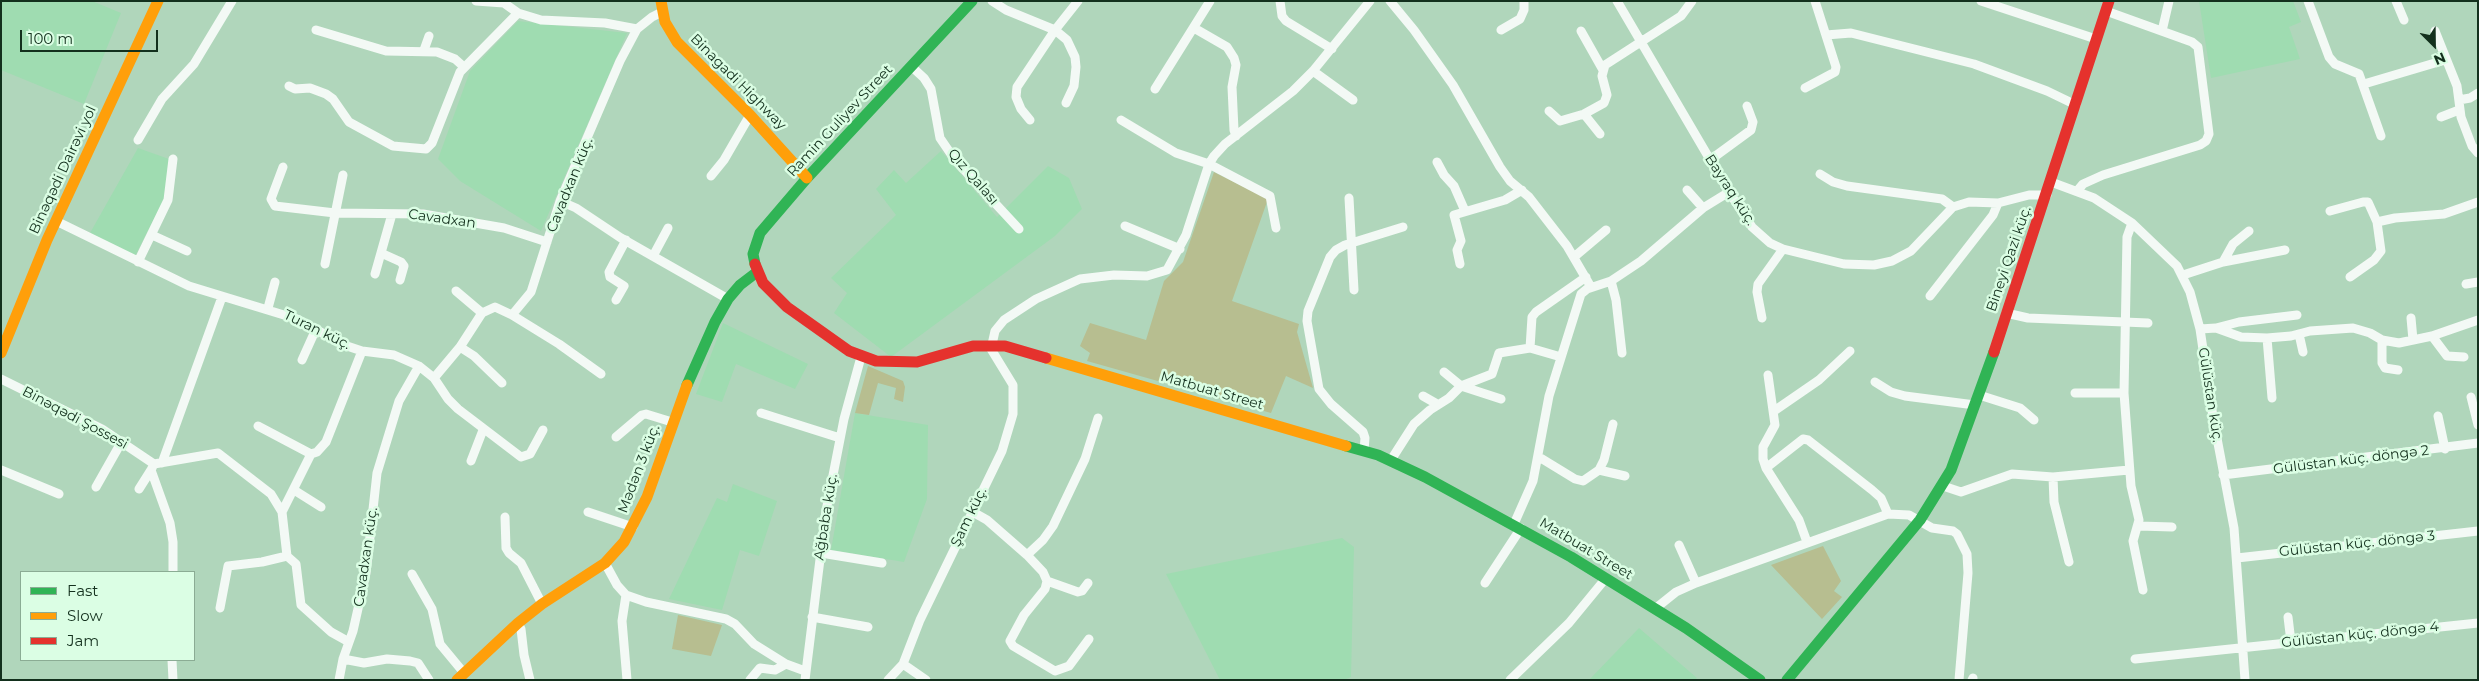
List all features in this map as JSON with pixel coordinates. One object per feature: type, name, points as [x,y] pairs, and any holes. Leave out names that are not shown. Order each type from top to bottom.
[{"type":"main road","name":"Binəqədi Dairəvi yol","points":[[1,353],[56,221],[158,1]]},
{"type":"main road","name":"Ramin Guliyev Street","points":[[756,272],[753,254],[760,233],[807,178],[972,1]]},
{"type":"main road","name":"Bineyi Qazi küç.","points":[[1787,680],[1920,520],[1943,486],[1961,447],[2047,195],[2107,6]]},
{"type":"main road","name":"Binagadi Highway","points":[[662,7],[669,30],[677,42],[750,114],[807,178]]},
{"type":"main road","name":"Mədən 3 küç.","points":[[461,676],[518,623],[542,604],[605,563],[624,542],[647,497],[672,422],[708,336],[728,299],[745,279],[756,272]]},
{"type":"main road","name":"Matbuat Street","points":[[756,272],[770,291],[794,314],[860,357],[888,363],[910,363],[925,361],[974,346],[991,345],[1025,351],[1391,460],[1517,526],[1606,578],[1656,608],[1760,680]]},
{"type":"main road","name":"Matbuat Street","points":[[1656,608],[1743,680]]},
{"type":"street","points":[[138,140],[162,100],[194,64],[232,1]]},
{"type":"street","points":[[476,1],[504,3],[518,13],[541,20],[605,23],[637,28]]},
{"type":"street","points":[[992,1],[1006,10],[1055,30],[1066,40],[1075,57],[1074,86],[1066,104]]},
{"type":"street","points":[[1030,120],[1021,109],[1016,97],[1017,87],[1055,30],[1078,1]]},
{"type":"street","points":[[1155,89],[1210,1]]},
{"type":"street","points":[[1280,1],[1282,16],[1286,21],[1332,48]]},
{"type":"street","points":[[991,345],[995,330],[1004,320],[1054,289],[1080,279],[1114,274],[1156,275],[1167,270],[1180,250],[1209,164],[1218,151],[1280,102],[1313,71],[1370,1]]},
{"type":"street","points":[[1390,1],[1414,30],[1448,78],[1500,167],[1510,181],[1530,197],[1574,257],[1591,288]]},
{"type":"street","points":[[1501,30],[1520,19],[1524,10],[1524,1]]},
{"type":"street","name":"Bayraq küç.","points":[[1617,1],[1728,192],[1756,231],[1770,243],[1783,249],[1862,266],[1892,261],[1911,251],[1954,207]]},
{"type":"street","points":[[1603,70],[1611,61],[1681,16],[1692,1]]},
{"type":"street","points":[[1805,88],[1834,72],[1836,67],[1815,1]]},
{"type":"street","points":[[1981,1],[2096,38]]},
{"type":"street","points":[[2162,31],[2169,1]]},
{"type":"street","points":[[2308,1],[2330,57],[2335,64],[2359,74],[2381,136]]},
{"type":"street","points":[[2396,1],[2404,20]]},
{"type":"street","points":[[2078,190],[2093,179],[2206,142],[2209,134],[2198,47],[2192,42],[2162,31],[2107,6]]},
{"type":"street","name":"Cavadxan küç.","points":[[512,316],[532,292],[560,201],[620,60],[637,28],[662,7]]},
{"type":"street","points":[[289,86],[310,88],[326,94],[333,100],[349,122],[393,146],[423,150],[432,143],[464,67],[518,13]]},
{"type":"street","points":[[1194,28],[1227,47],[1234,58],[1236,66],[1232,87],[1234,130],[1236,136]]},
{"type":"street","points":[[316,30],[386,52],[424,50],[446,55],[464,67]]},
{"type":"street","points":[[1549,111],[1560,121],[1584,114],[1604,103],[1606,99],[1603,70],[1581,31]]},
{"type":"street","points":[[2435,32],[2457,86],[2459,110],[2472,146],[2478,153]]},
{"type":"street","points":[[1826,34],[1851,33],[1974,64],[2039,88],[2076,105]]},
{"type":"street","points":[[424,50],[428,36]]},
{"type":"street","points":[[2364,84],[2446,60]]},
{"type":"street","name":"Qız Qalası","points":[[912,67],[924,78],[931,89],[940,138],[956,160],[1019,229]]},
{"type":"street","points":[[1313,71],[1353,100]]},
{"type":"street","points":[[2459,100],[2470,98],[2478,92]]},
{"type":"street","points":[[1710,160],[1751,130],[1753,122],[1747,106]]},
{"type":"street","points":[[2441,117],[2459,110]]},
{"type":"street","points":[[711,176],[724,160],[750,114]]},
{"type":"street","points":[[1584,114],[1600,134]]},
{"type":"street","points":[[1121,120],[1176,153],[1209,164],[1270,196],[1276,228]]},
{"type":"street","points":[[138,262],[168,200],[173,159]]},
{"type":"street","points":[[1437,162],[1446,178],[1454,186],[1465,211]]},
{"type":"street","name":"Cavadxan","points":[[283,167],[271,199],[272,203],[287,208],[335,212],[423,214],[504,228],[547,242]]},
{"type":"street","points":[[1820,174],[1833,182],[1847,186],[1942,199],[1948,201],[1954,207],[1969,202],[1998,203],[2029,195],[2047,195]]},
{"type":"street","points":[[325,264],[344,175]]},
{"type":"street","name":"Gülüstan küç.","points":[[2051,182],[2078,190],[2110,207],[2132,223],[2164,252],[2183,275],[2190,292],[2200,329],[2237,558],[2245,680]]},
{"type":"street","points":[[1460,264],[1457,250],[1461,241],[1453,217],[1465,211],[1505,200],[1522,190]]},
{"type":"street","points":[[1687,190],[1703,208]]},
{"type":"street","points":[[1485,583],[1517,526],[1533,481],[1539,457],[1545,415],[1579,299],[1584,291],[1611,281],[1655,251],[1703,208],[1728,192]]},
{"type":"street","points":[[1349,198],[1354,290]]},
{"type":"street","points":[[560,201],[576,208],[626,240],[728,299]]},
{"type":"street","points":[[2330,211],[2368,202],[2377,222],[2381,251],[2374,260],[2350,277]]},
{"type":"street","points":[[2377,222],[2395,218],[2444,214],[2478,202]]},
{"type":"street","points":[[1930,296],[1993,215],[1998,203]]},
{"type":"street","points":[[375,274],[392,214]]},
{"type":"street","name":"Turan küç.","points":[[56,221],[189,286],[222,297],[268,308],[297,319],[344,345],[362,351],[394,355],[418,366],[434,378],[448,399],[483,430],[521,457],[530,454],[543,430]]},
{"type":"street","points":[[2132,223],[2127,237],[2124,392],[2129,470],[2138,514],[2138,526],[2134,541],[2143,590]]},
{"type":"street","points":[[1125,226],[1180,250]]},
{"type":"street","points":[[1364,451],[1365,438],[1363,432],[1331,404],[1319,389],[1307,321],[1314,296],[1330,257],[1336,250],[1350,243],[1403,227]]},
{"type":"street","points":[[653,256],[668,228]]},
{"type":"street","points":[[1574,257],[1606,230]]},
{"type":"street","points":[[2223,262],[2233,244],[2249,231]]},
{"type":"street","points":[[152,235],[187,251]]},
{"type":"street","points":[[616,300],[624,286],[610,277],[609,272],[626,240]]},
{"type":"street","points":[[1762,318],[1757,292],[1758,284],[1783,249]]},
{"type":"street","points":[[2183,275],[2223,262],[2285,250]]},
{"type":"street","points":[[381,253],[401,262],[404,266],[400,280]]},
{"type":"street","points":[[1530,348],[1532,317],[1536,312],[1586,276]]},
{"type":"street","points":[[1611,281],[1616,300],[1622,353]]},
{"type":"street","points":[[268,308],[275,282]]},
{"type":"street","points":[[2466,284],[2478,282]]},
{"type":"street","points":[[456,291],[482,314]]},
{"type":"street","points":[[140,489],[156,466],[222,297]]},
{"type":"street","points":[[434,378],[460,347],[482,314],[495,307],[559,344],[600,374]]},
{"type":"street","points":[[2006,313],[2028,318],[2148,322]]},
{"type":"street","points":[[2200,329],[2297,315]]},
{"type":"street","points":[[2412,318],[2413,340]]},
{"type":"street","points":[[2216,328],[2241,337],[2267,338],[2315,330],[2353,328],[2370,333],[2382,340],[2399,343],[2432,336],[2478,320]]},
{"type":"street","points":[[302,360],[316,329]]},
{"type":"street","points":[[2299,334],[2303,352]]},
{"type":"street","points":[[2432,336],[2447,356],[2464,357]]},
{"type":"street","points":[[2267,338],[2272,398]]},
{"type":"street","points":[[2382,340],[2382,364],[2386,368],[2398,370]]},
{"type":"street","name":"Şam küç.","points":[[903,664],[920,620],[971,511],[1002,451],[1013,414],[1013,385],[1008,374],[993,354],[991,345]]},
{"type":"street","points":[[460,347],[474,356],[502,383]]},
{"type":"street","points":[[1391,460],[1414,424],[1437,404],[1449,398],[1461,386],[1492,374],[1499,353],[1530,348],[1561,357]]},
{"type":"street","points":[[258,426],[311,454],[317,452],[326,442],[362,351]]},
{"type":"street","points":[[1774,411],[1819,380],[1850,351]]},
{"type":"street","name":"Ağbaba küç.","points":[[805,675],[826,511],[840,438],[860,357]]},
{"type":"street","name":"Cavadxan küç.","points":[[339,680],[366,573],[377,473],[399,401],[418,366]]},
{"type":"street","points":[[1444,372],[1461,386],[1501,399]]},
{"type":"street","points":[[1768,375],[1774,411],[1774,430],[1763,447],[1766,468],[1799,520],[1807,542]]},
{"type":"street","name":"Binəqədi Şossesi","points":[[1,379],[63,409],[122,441],[156,466]]},
{"type":"street","points":[[1875,382],[1891,392],[1905,396],[1977,400],[2020,408],[2034,420]]},
{"type":"street","points":[[2075,393],[2124,392]]},
{"type":"street","points":[[1423,396],[1437,404]]},
{"type":"street","points":[[2471,397],[2478,426]]},
{"type":"street","points":[[761,413],[840,438]]},
{"type":"street","points":[[616,437],[642,415],[672,422]]},
{"type":"street","points":[[2438,416],[2445,449]]},
{"type":"street","points":[[1027,554],[1043,540],[1054,526],[1085,459],[1098,418]]},
{"type":"street","points":[[1539,457],[1575,479],[1584,481],[1599,470],[1604,460],[1614,424]]},
{"type":"street","points":[[471,462],[483,430]]},
{"type":"street","points":[[1766,468],[1803,439],[1808,440],[1881,498],[1888,514]]},
{"type":"street","points":[[96,487],[122,441]]},
{"type":"street","name":"Gülüstan küç. döngə 2","points":[[2223,475],[2445,449],[2478,443]]},
{"type":"street","points":[[156,466],[218,453],[271,494],[282,512],[287,556],[296,564],[301,605],[330,632],[349,642]]},
{"type":"street","points":[[282,512],[311,454]]},
{"type":"street","points":[[156,466],[170,523],[173,542],[173,571]]},
{"type":"street","points":[[1,470],[59,494]]},
{"type":"street","points":[[1599,470],[1625,476]]},
{"type":"street","points":[[1943,486],[1961,492],[2012,474],[2053,477],[2129,470]]},
{"type":"street","points":[[2053,477],[2054,502],[2069,562]]},
{"type":"street","points":[[294,490],[320,507]]},
{"type":"street","points":[[971,511],[987,520],[1027,554],[1043,572],[1047,581],[1045,589],[1024,615],[1010,641],[1013,646],[1055,671],[1069,666],[1089,639]]},
{"type":"street","points":[[588,512],[633,527]]},
{"type":"street","points":[[1656,608],[1676,592],[1696,583],[1807,542],[1839,533],[1888,514],[1909,515],[1932,528],[1953,531],[1957,534],[1967,554],[1968,581],[1959,680]]},
{"type":"street","points":[[505,517],[506,548],[509,553],[522,563],[542,604]]},
{"type":"street","points":[[2138,526],[2172,527]]},
{"type":"street","name":"Gülüstan küç. döngə 3","points":[[2237,558],[2478,531]]},
{"type":"street","points":[[1679,545],[1696,583]]},
{"type":"street","points":[[821,553],[882,563]]},
{"type":"street","points":[[220,608],[228,566],[262,562],[287,556]]},
{"type":"street","points":[[605,563],[617,585],[626,595],[641,601],[726,619],[735,624],[754,644],[805,675]]},
{"type":"street","points":[[412,574],[432,609],[440,644],[461,676]]},
{"type":"street","points":[[1510,680],[1569,623],[1606,578]]},
{"type":"street","points":[[1047,581],[1078,592],[1082,591],[1088,583]]},
{"type":"street","points":[[626,595],[622,621],[627,680]]},
{"type":"street","points":[[812,617],[868,627]]},
{"type":"street","points":[[2288,617],[2291,642]]},
{"type":"street","points":[[518,623],[523,635],[524,655],[530,680]]},
{"type":"street","name":"Gülüstan küç. döngə 4","points":[[2135,659],[2478,623]]},
{"type":"street","points":[[343,659],[364,663],[387,659],[410,661],[418,663],[429,680]]},
{"type":"street","points":[[172,661],[173,680]]},
{"type":"street","points":[[750,680],[760,668],[774,670],[786,664]]},
{"type":"street","points":[[888,680],[903,664],[926,680]]},
{"type":"shaded area","points":[[1,1],[92,1],[121,13],[84,104],[1,70]]},
{"type":"shaded area","points":[[2199,1],[2293,1],[2301,22],[2289,27],[2300,59],[2211,78]]},
{"type":"shaded area","points":[[518,21],[627,33],[541,231],[460,181],[438,159],[470,71]]},
{"type":"shaded area","points":[[138,148],[169,159],[164,199],[135,256],[90,233]]},
{"type":"shaded area","points":[[941,151],[997,217],[1048,166],[1069,178],[1082,209],[1055,236],[891,357],[834,313],[847,293],[831,278],[896,215],[876,189],[894,170],[906,183]]},
{"type":"shaded area","points":[[1214,172],[1268,199],[1232,301],[1299,324],[1297,332],[1313,388],[1286,376],[1271,413],[1087,361],[1090,353],[1080,346],[1090,323],[1146,340],[1164,281],[1183,262]]},
{"type":"shaded area","points":[[723,323],[808,364],[795,389],[736,364],[722,402],[696,394]]},
{"type":"shaded area","points":[[868,366],[903,381],[905,387],[903,402],[894,399],[896,388],[878,383],[869,415],[855,413]]},
{"type":"shaded area","points":[[855,413],[928,425],[927,499],[904,562],[831,550]]},
{"type":"shaded area","points":[[733,484],[777,501],[759,556],[740,550],[722,610],[669,599],[717,498],[727,502]]},
{"type":"shaded area","points":[[1342,538],[1354,547],[1351,677],[1344,680],[1220,680],[1166,574]]},
{"type":"shaded area","points":[[1823,546],[1841,581],[1834,591],[1842,597],[1822,619],[1771,565]]},
{"type":"shaded area","points":[[678,615],[722,625],[711,656],[672,649]]},
{"type":"shaded area","points":[[1639,628],[1697,678],[1695,680],[1589,680]]},
{"type":"traffic: fast","points":[[755,264],[753,254],[760,233],[807,178],[972,1]]},
{"type":"traffic: fast","points":[[687,385],[715,322],[728,299],[740,285],[757,272]]},
{"type":"traffic: fast","points":[[1787,680],[1920,520],[1951,470],[1994,352]]},
{"type":"traffic: fast","points":[[1346,446],[1378,455],[1425,477],[1571,557],[1686,628],[1760,680]]},
{"type":"traffic: slow","points":[[1,353],[47,240],[158,1]]},
{"type":"traffic: slow","points":[[661,1],[665,22],[677,42],[750,115],[807,178]]},
{"type":"traffic: slow","points":[[1046,358],[1346,446]]},
{"type":"traffic: slow","points":[[457,680],[518,623],[542,604],[605,563],[624,542],[647,497],[687,385]]},
{"type":"traffic: jam","points":[[1994,352],[2109,1]]},
{"type":"traffic: jam","points":[[755,264],[763,283],[787,307],[849,351],[876,361],[917,362],[973,346],[1005,346],[1046,358]]}]
